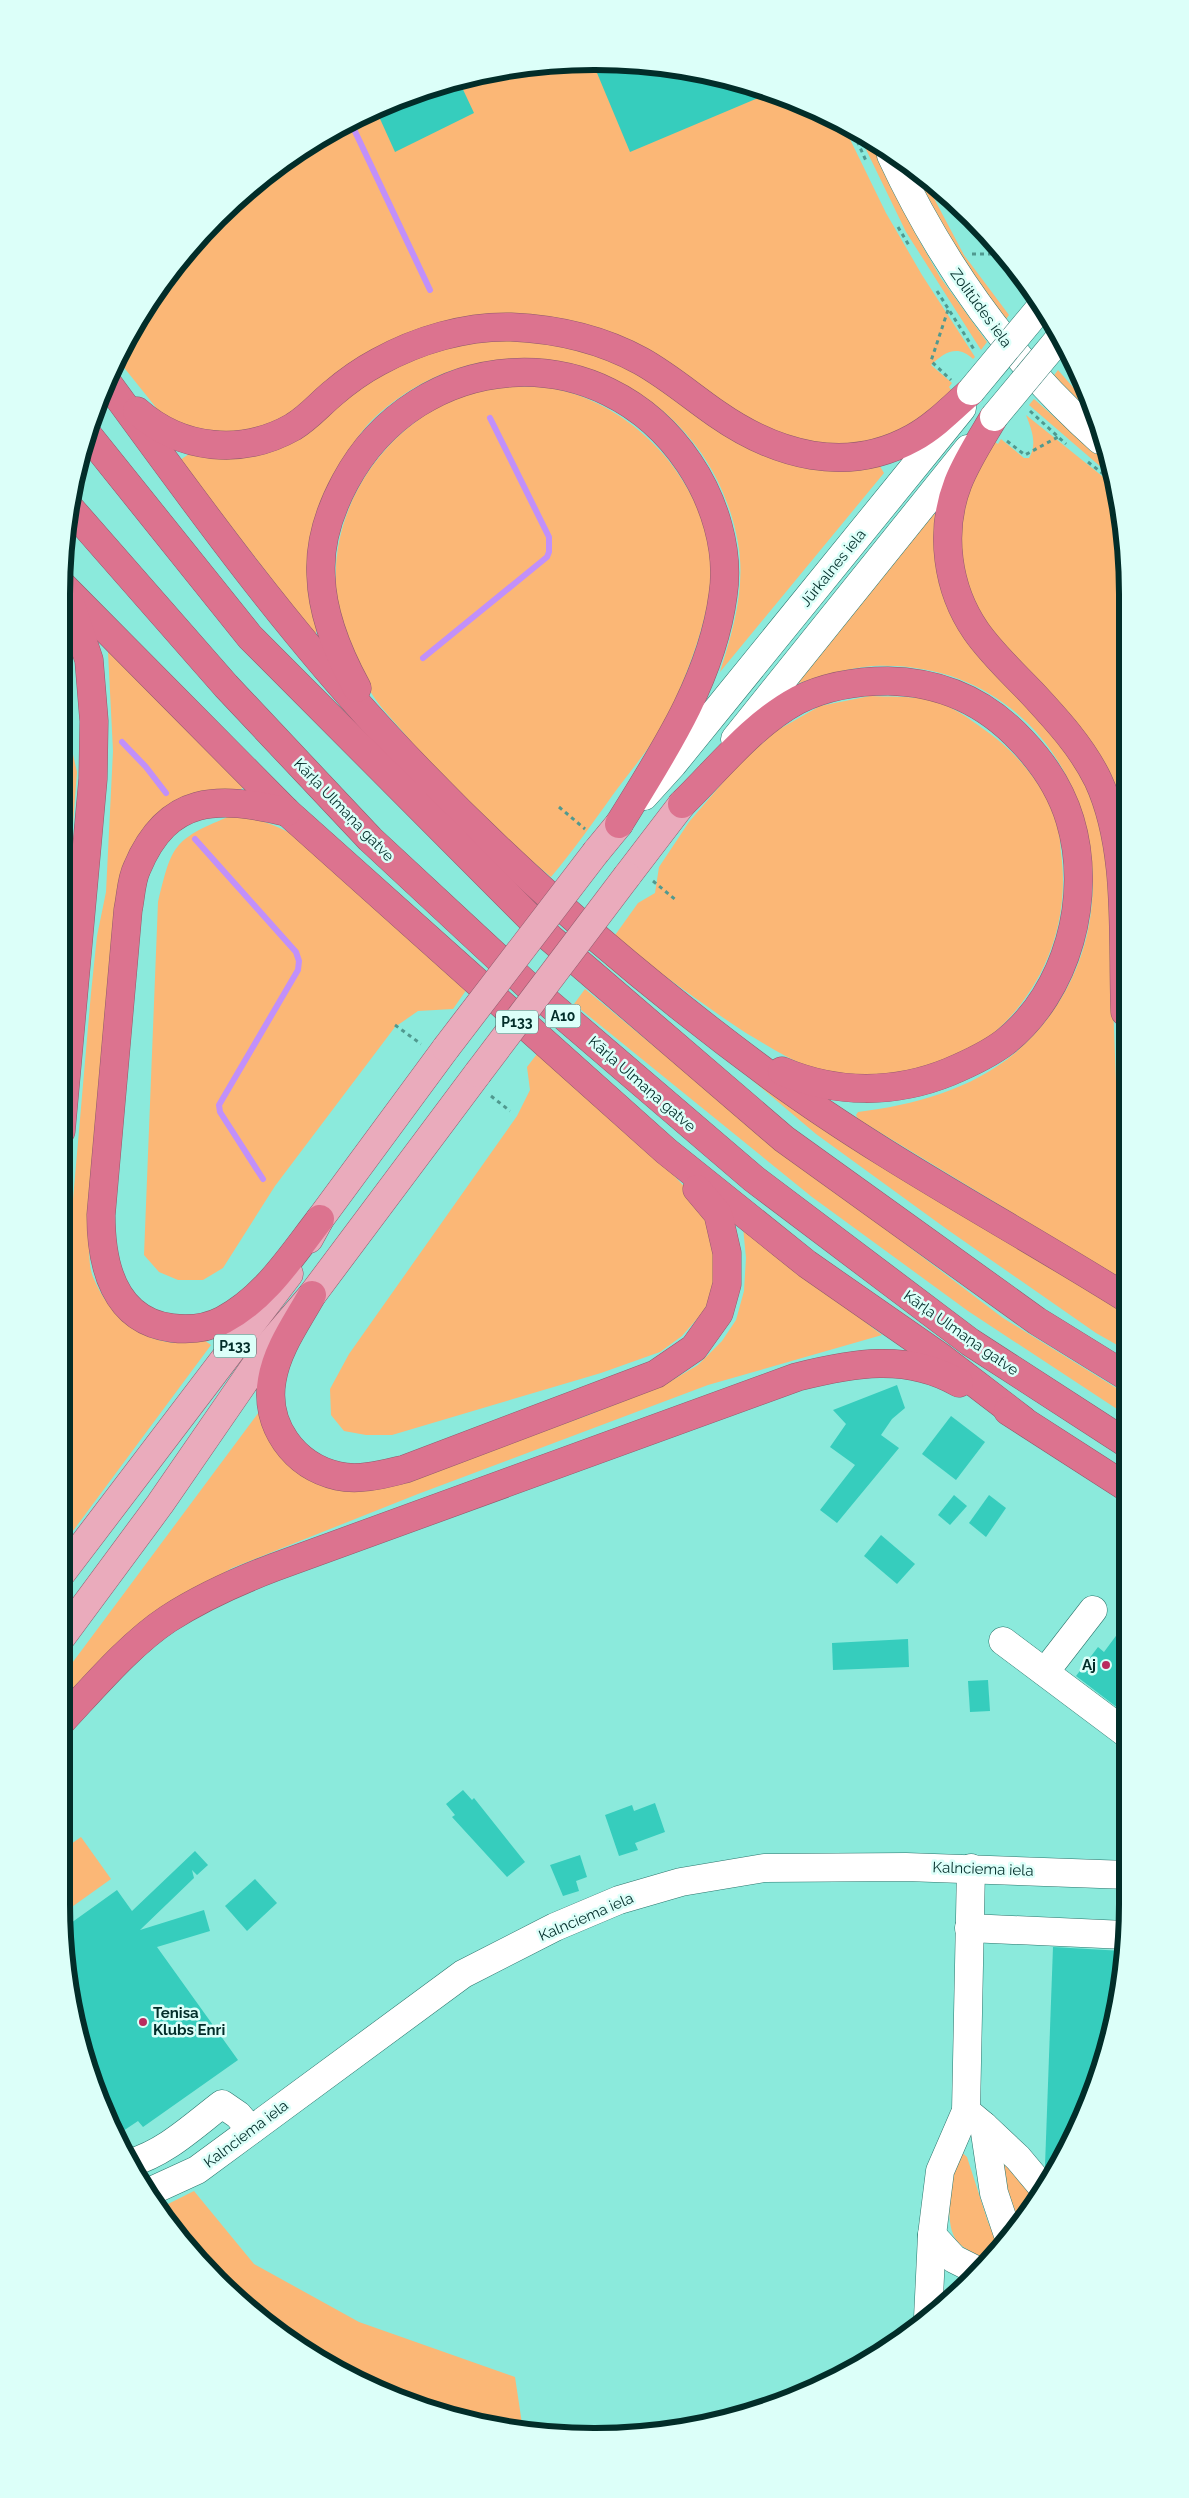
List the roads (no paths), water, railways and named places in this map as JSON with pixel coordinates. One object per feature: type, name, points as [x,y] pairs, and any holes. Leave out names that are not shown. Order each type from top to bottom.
[{"type":"highway","points":[[113,387],[143,416],[166,432],[200,443],[232,446],[272,437],[293,426],[353,377],[377,362],[427,340],[481,328],[535,328],[573,335],[619,350],[656,370],[718,415],[763,442],[792,452],[828,457],[873,452],[907,440],[931,425],[962,387]]},
{"type":"highway","points":[[382,731],[346,665],[333,634],[322,592],[320,574],[326,531],[341,490],[351,472],[376,436],[392,421],[426,396],[463,381],[506,372],[533,372],[561,375],[604,389],[639,409],[653,420],[680,450],[693,469],[712,510],[719,532],[726,574],[718,621],[696,689],[664,751],[619,824]]},
{"type":"highway","points":[[113,388],[261,589],[382,731],[494,844],[572,918],[717,1035],[837,1121],[1119,1294]]},
{"type":"highway","points":[[999,427],[965,467],[952,504],[948,543],[953,582],[963,608],[977,633],[1071,737],[1090,766],[1105,797],[1114,830],[1119,860]]},
{"type":"highway","points":[[93,442],[250,637],[550,938],[784,1139],[1037,1321],[1119,1372]]},
{"type":"highway","name":"Kārļa Ulmaņa gatve","points":[[76,515],[226,686],[370,839],[525,983],[762,1185],[970,1342],[1119,1439]]},
{"type":"highway","points":[[70,593],[286,812],[666,1151],[807,1264],[942,1358],[1023,1420]]},
{"type":"highway","points":[[70,605],[90,660],[94,721],[93,779],[70,1032]]},
{"type":"highway","points":[[682,804],[761,726],[797,701],[832,687],[878,681],[904,681],[930,685],[968,698],[993,713],[1014,732],[1049,774],[1064,804],[1075,841],[1078,889],[1074,922],[1062,961],[1038,1006],[1022,1026],[986,1055],[943,1074],[911,1083],[870,1089],[852,1089],[816,1084],[798,1078],[717,1035]]},
{"type":"highway","points":[[286,812],[246,803],[202,804],[176,813],[154,836],[136,869],[128,910],[101,1215],[102,1249],[108,1276],[130,1309],[144,1321],[162,1327],[200,1328],[223,1321],[263,1290],[320,1219]]},
{"type":"highway","points":[[312,1295],[276,1362],[271,1381],[273,1414],[285,1443],[302,1461],[339,1477],[363,1478],[406,1469],[656,1374],[694,1348],[719,1313],[727,1284],[727,1253],[718,1214],[666,1151]]},
{"type":"highway","points":[[70,1713],[120,1660],[167,1619],[225,1586],[543,1468],[797,1377],[858,1363],[895,1363],[943,1374],[1023,1420],[1119,1482]]},
{"type":"main road","name":"P133","points":[[70,1626],[160,1504],[271,1343],[483,1084],[639,878],[682,804]]},
{"type":"main road","name":"P133","points":[[70,1562],[141,1467],[265,1308],[288,1275],[320,1219],[434,1047],[591,841],[619,824]]},
{"type":"street","name":"Zolitūdes iela","points":[[896,165],[925,224],[979,309],[1040,383],[1093,434]]},
{"type":"street","name":"Jūrkalnes iela","points":[[619,824],[692,741],[958,415],[962,387],[1036,312]]},
{"type":"street","name":"Jūrkalnes iela","points":[[682,804],[999,427],[1055,344]]},
{"type":"street","points":[[1045,1672],[1093,1610]]},
{"type":"street","points":[[1003,1641],[1119,1728]]},
{"type":"street","name":"Kalnciema iela","points":[[155,2189],[197,2170],[463,1974],[555,1927],[618,1900],[682,1882],[764,1868],[971,1868],[1119,1875]]},
{"type":"street","points":[[971,1868],[969,1928],[975,2118],[994,2193],[1006,2229]]},
{"type":"street","points":[[969,1928],[1118,1936]]},
{"type":"street","points":[[137,2161],[148,2158],[167,2146],[222,2104],[238,2115],[251,2130]]},
{"type":"street","points":[[975,2118],[1018,2158],[1039,2183]]},
{"type":"street","points":[[928,2308],[932,2235],[940,2171],[975,2118]]},
{"type":"street","points":[[932,2235],[954,2259],[971,2268]]},
{"type":"waterway","points":[[354,129],[430,290]]},
{"type":"waterway","points":[[423,658],[547,557],[549,552],[549,537],[490,418]]},
{"type":"waterway","points":[[122,742],[146,767],[166,793]]},
{"type":"waterway","points":[[195,839],[296,952],[299,961],[298,970],[219,1105],[220,1112],[263,1179]]},
{"type":"place","name":"Aj","points":[[1106,1665]]},
{"type":"place","name":"Tenisa Klubs Enri","points":[[143,2022]]}]
